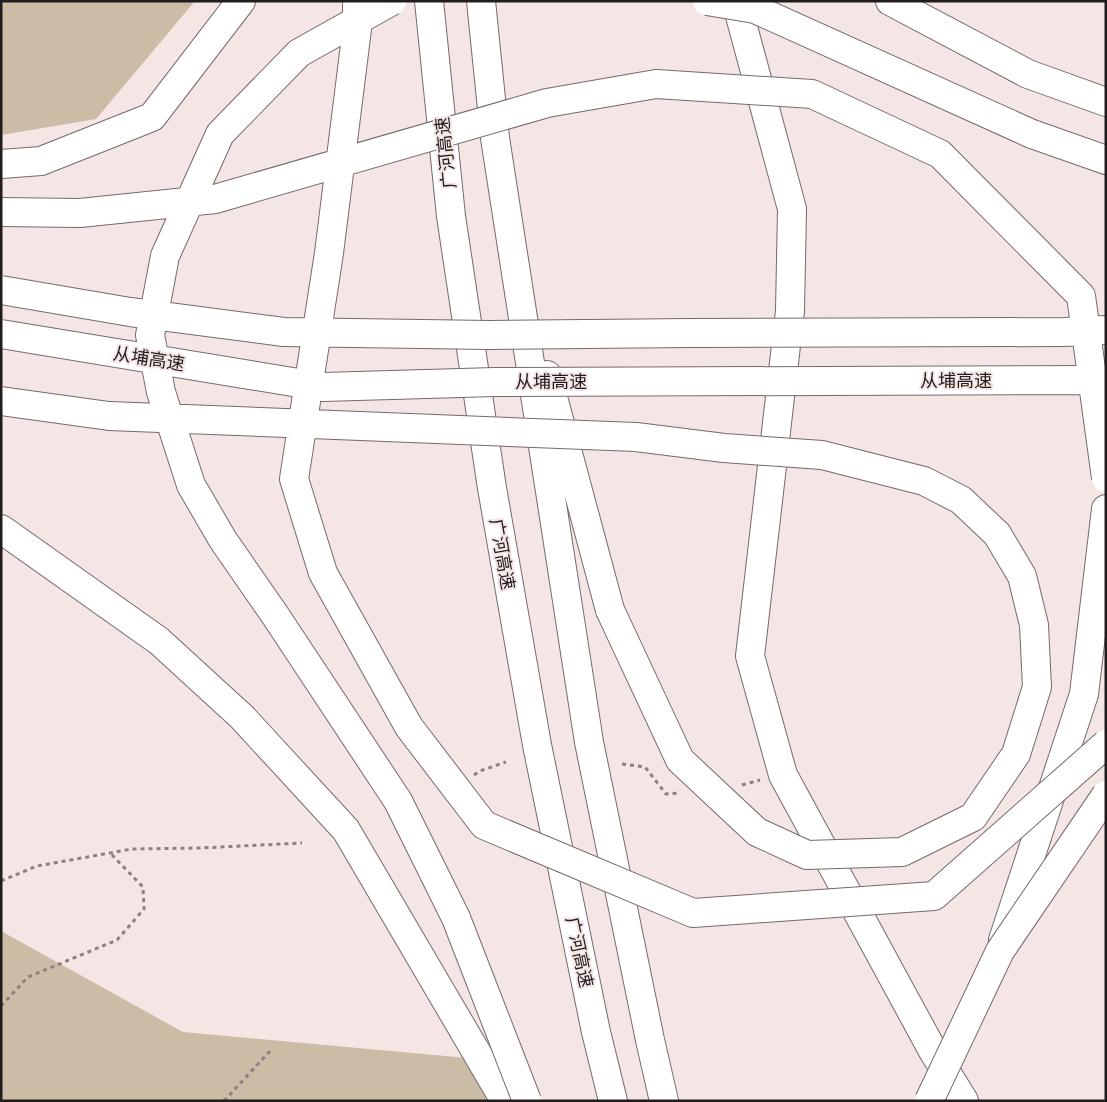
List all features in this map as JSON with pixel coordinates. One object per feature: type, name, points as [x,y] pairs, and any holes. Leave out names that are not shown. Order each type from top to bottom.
[{"type":"main road","points":[[1,164],[40,161],[152,117],[241,1]]},
{"type":"main road","points":[[356,1],[357,29],[329,253],[294,479],[323,574],[409,727],[484,825],[693,913],[934,896],[1106,744]]},
{"type":"main road","points":[[392,1],[299,53],[220,134],[165,256],[150,335],[161,392],[191,485],[223,540],[398,801],[456,918],[527,1101]]},
{"type":"main road","name":"广河高速","points":[[429,1],[452,216],[492,488],[537,745],[596,1032],[613,1101]]},
{"type":"main road","points":[[482,1],[495,138],[589,742],[664,1101]]},
{"type":"main road","points":[[707,1],[755,9],[1032,134],[1106,160]]},
{"type":"main road","points":[[736,1],[792,209],[790,311],[750,656],[783,775],[933,1051],[964,1101]]},
{"type":"main road","points":[[890,1],[1028,74],[1106,102]]},
{"type":"main road","points":[[1,212],[80,213],[216,199],[547,103],[656,84],[812,94],[940,154],[1081,296],[1106,478]]},
{"type":"main road","points":[[1,401],[109,416],[272,423],[438,429],[556,434],[566,434],[636,437],[724,448],[822,455],[924,481],[961,500],[997,534],[1022,576],[1034,625],[1036,687],[1016,754],[974,817],[902,852],[807,855],[757,832],[680,760],[610,610],[567,448],[564,438],[561,429],[510,238]]},
{"type":"main road","points":[[1,290],[130,312],[284,332],[490,335],[1064,332],[1106,330]]},
{"type":"main road","name":"从埔高速","points":[[1,334],[323,387],[495,382],[1106,380]]},
{"type":"main road","points":[[929,1101],[1000,951],[1084,694],[1106,509]]},
{"type":"main road","points":[[1,529],[158,641],[242,717],[346,830],[505,1101]]},
{"type":"main road","points":[[1000,951],[1106,795]]},
{"type":"path","points":[[1,882],[37,866],[132,849],[302,843]]},
{"type":"path","points":[[1,1006],[28,977],[118,940],[144,908],[143,887],[111,853]]},
{"type":"path","points":[[224,1101],[270,1051]]},
{"type":"shaded area","points":[[1,1],[195,1],[96,119],[1,135]]},
{"type":"shaded area","points":[[1,931],[183,1032],[500,1061],[510,1101],[1,1101]]}]
